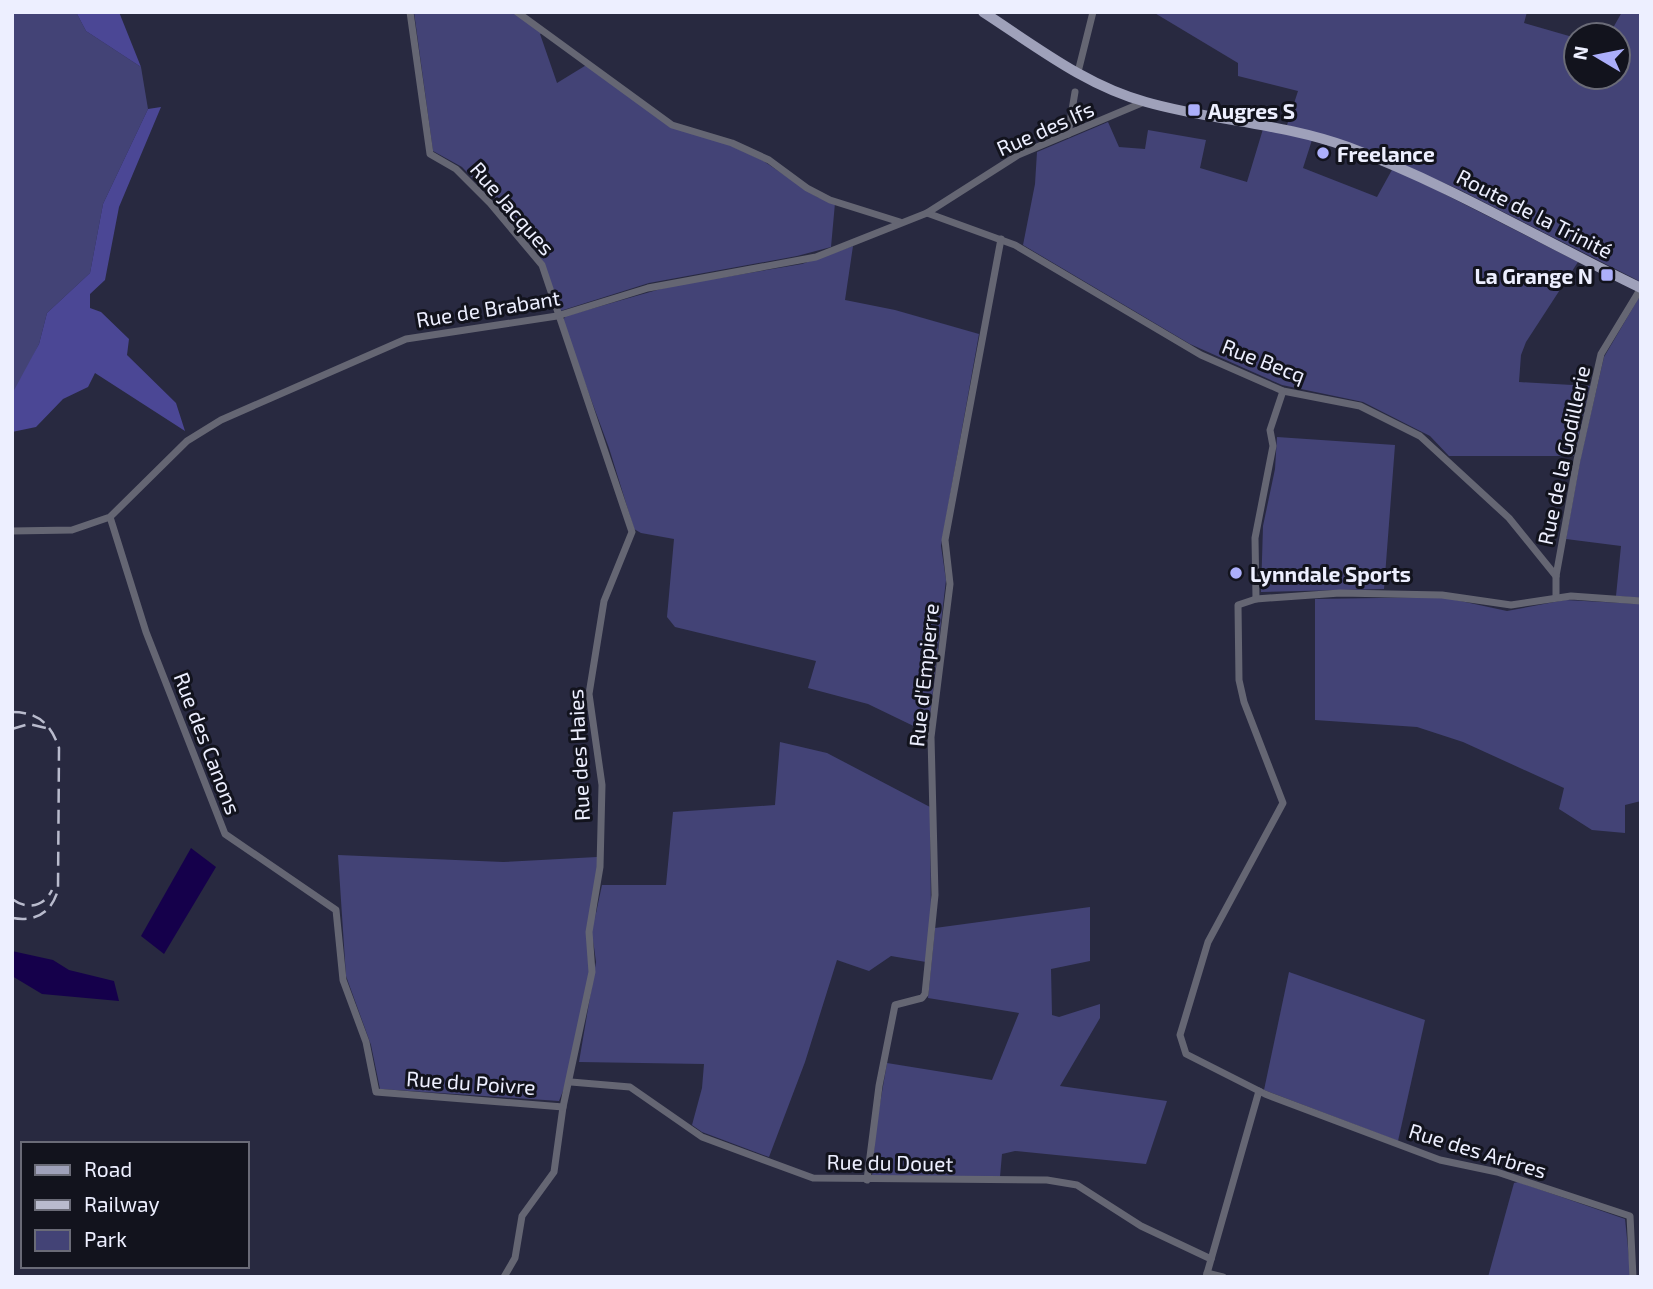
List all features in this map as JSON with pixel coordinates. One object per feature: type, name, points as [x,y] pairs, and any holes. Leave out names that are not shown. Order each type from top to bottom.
[{"type":"main road","name":"Route de la Trinité","points":[[983,12],[1078,72],[1145,102],[1318,137],[1348,147],[1501,214],[1641,288]]},
{"type":"street","name":"Rue Jacques","points":[[410,12],[430,154],[456,169],[491,203],[542,265],[557,316]]},
{"type":"street","points":[[517,12],[672,125],[732,143],[769,160],[807,188],[830,200],[900,222]]},
{"type":"street","points":[[1078,72],[1093,12]]},
{"type":"street","points":[[1068,134],[1075,92]]},
{"type":"street","name":"Rue des Ifs","points":[[927,213],[1018,155],[1145,102]]},
{"type":"street","name":"Rue de Brabant","points":[[12,531],[72,530],[110,517],[187,440],[221,420],[406,339],[557,316],[648,288],[817,257],[927,213]]},
{"type":"street","name":"Rue Becq","points":[[927,213],[1001,239],[1201,355],[1283,391],[1360,405],[1420,436],[1509,518],[1556,576]]},
{"type":"street","name":"Rue d'Empierre","points":[[867,1180],[879,1086],[895,1005],[922,998],[925,994],[935,895],[931,737],[950,583],[945,540],[1001,239]]},
{"type":"street","name":"Rue de la Godillerie","points":[[1556,597],[1556,576],[1577,460],[1601,354],[1641,288]]},
{"type":"street","name":"Rue des Haies","points":[[504,1277],[516,1258],[522,1216],[554,1172],[563,1107],[592,972],[589,932],[600,867],[602,785],[589,694],[604,601],[632,532],[557,316]]},
{"type":"street","points":[[1256,598],[1255,538],[1273,446],[1270,430],[1283,391]]},
{"type":"street","name":"Rue des Canons","points":[[110,517],[146,632],[225,834],[336,910],[343,980],[366,1041],[376,1092]]},
{"type":"street","points":[[1223,1277],[1207,1275],[1259,1091],[1186,1054],[1180,1035],[1215,923],[1283,803],[1244,702],[1239,680],[1238,605],[1256,598],[1412,593],[1511,606],[1556,597],[1641,601]]},
{"type":"street","name":"Rue du Douet","points":[[570,1082],[630,1087],[702,1137],[813,1178],[1047,1180],[1077,1185],[1141,1226],[1211,1259]]},
{"type":"street","name":"Rue des Arbres","points":[[1259,1091],[1456,1166],[1497,1172],[1630,1216],[1633,1273]]},
{"type":"street","name":"Rue du Poivre","points":[[376,1092],[563,1107]]},
{"type":"street","points":[[1633,1273],[1641,1265]]},
{"type":"green space","points":[[12,12],[76,12],[86,31],[141,67],[148,109],[103,204],[90,273],[47,313],[39,344],[14,395]]},
{"type":"green space","points":[[414,12],[515,12],[543,33],[540,34],[557,83],[588,64],[669,126],[727,144],[762,160],[817,197],[835,203],[831,247],[797,256],[649,283],[560,311],[544,263],[516,224],[462,167],[433,151]]},
{"type":"green space","points":[[1153,12],[1527,12],[1524,23],[1562,34],[1562,91],[1632,91],[1632,21],[1617,21],[1622,12],[1641,12],[1641,282],[1460,190],[1366,149],[1287,125],[1298,91],[1238,76],[1238,63]]},
{"type":"green space","points":[[1108,122],[1119,147],[1145,149],[1148,130],[1206,140],[1200,168],[1247,182],[1263,129],[1312,140],[1303,168],[1377,197],[1393,168],[1578,262],[1526,342],[1521,355],[1519,382],[1590,386],[1574,456],[1449,456],[1430,436],[1363,402],[1282,385],[1190,344],[1023,245],[1035,184],[1037,152]]},
{"type":"green space","points":[[853,246],[845,300],[895,310],[979,334],[941,546],[946,580],[928,733],[868,704],[808,688],[816,661],[675,627],[667,617],[674,539],[641,533],[634,529],[609,448],[562,321],[566,316],[671,286],[802,264]]},
{"type":"green space","points":[[1641,294],[1641,598],[1616,596],[1621,546],[1566,539],[1581,456],[1604,357]]},
{"type":"green space","points":[[1277,437],[1395,445],[1384,589],[1261,592],[1263,526],[1275,469]]},
{"type":"green space","points":[[1442,597],[1507,611],[1565,600],[1641,604],[1641,801],[1625,805],[1625,833],[1592,830],[1559,809],[1564,788],[1463,742],[1417,727],[1315,720],[1315,599]]},
{"type":"green space","points":[[780,742],[827,753],[930,807],[931,922],[926,962],[891,956],[869,971],[837,960],[805,1062],[769,1157],[702,1132],[692,1125],[702,1088],[704,1064],[579,1062],[596,962],[592,932],[602,885],[666,885],[673,812],[775,805]]},
{"type":"green space","points":[[338,855],[503,862],[597,857],[596,915],[589,981],[577,1046],[559,1101],[380,1089],[371,1045],[346,976]]},
{"type":"green space","points":[[1090,907],[1090,961],[1051,969],[1052,1015],[1059,1017],[1100,1004],[1100,1018],[1060,1086],[1167,1101],[1146,1164],[1015,1151],[1002,1154],[1000,1177],[872,1176],[876,1127],[887,1063],[992,1080],[1019,1013],[928,998],[935,928]]},
{"type":"green space","points":[[1289,972],[1425,1020],[1398,1141],[1264,1090]]},
{"type":"green space","points":[[1518,1182],[1625,1219],[1631,1277],[1488,1277],[1514,1183]]},
{"type":"shaded area","points":[[76,12],[119,12],[141,67],[86,31]]},
{"type":"shaded area","points":[[161,107],[119,207],[105,280],[90,294],[90,308],[101,312],[129,339],[127,355],[176,403],[185,431],[95,373],[88,387],[63,399],[36,427],[12,432],[12,394],[39,344],[47,313],[90,273],[103,204],[148,109]]},
{"type":"shaded area","points":[[191,848],[216,867],[164,954],[141,936]]},
{"type":"shaded area","points":[[12,951],[53,960],[69,970],[114,981],[119,1001],[42,994],[12,976]]},
{"type":"railway","points":[[12,712],[29,714],[42,721],[52,732],[59,748],[58,890],[51,905],[41,914],[28,919],[12,918]]},
{"type":"railway","points":[[12,729],[29,724],[46,728]]},
{"type":"railway","points":[[12,899],[23,905],[35,905],[49,896],[52,890]]},
{"type":"place","name":"Augres S","points":[[1194,110]]},
{"type":"place","name":"Freelance","points":[[1323,153]]},
{"type":"place","name":"La Grange N","points":[[1607,275]]},
{"type":"place","name":"Lynndale Sports","points":[[1236,573]]}]
